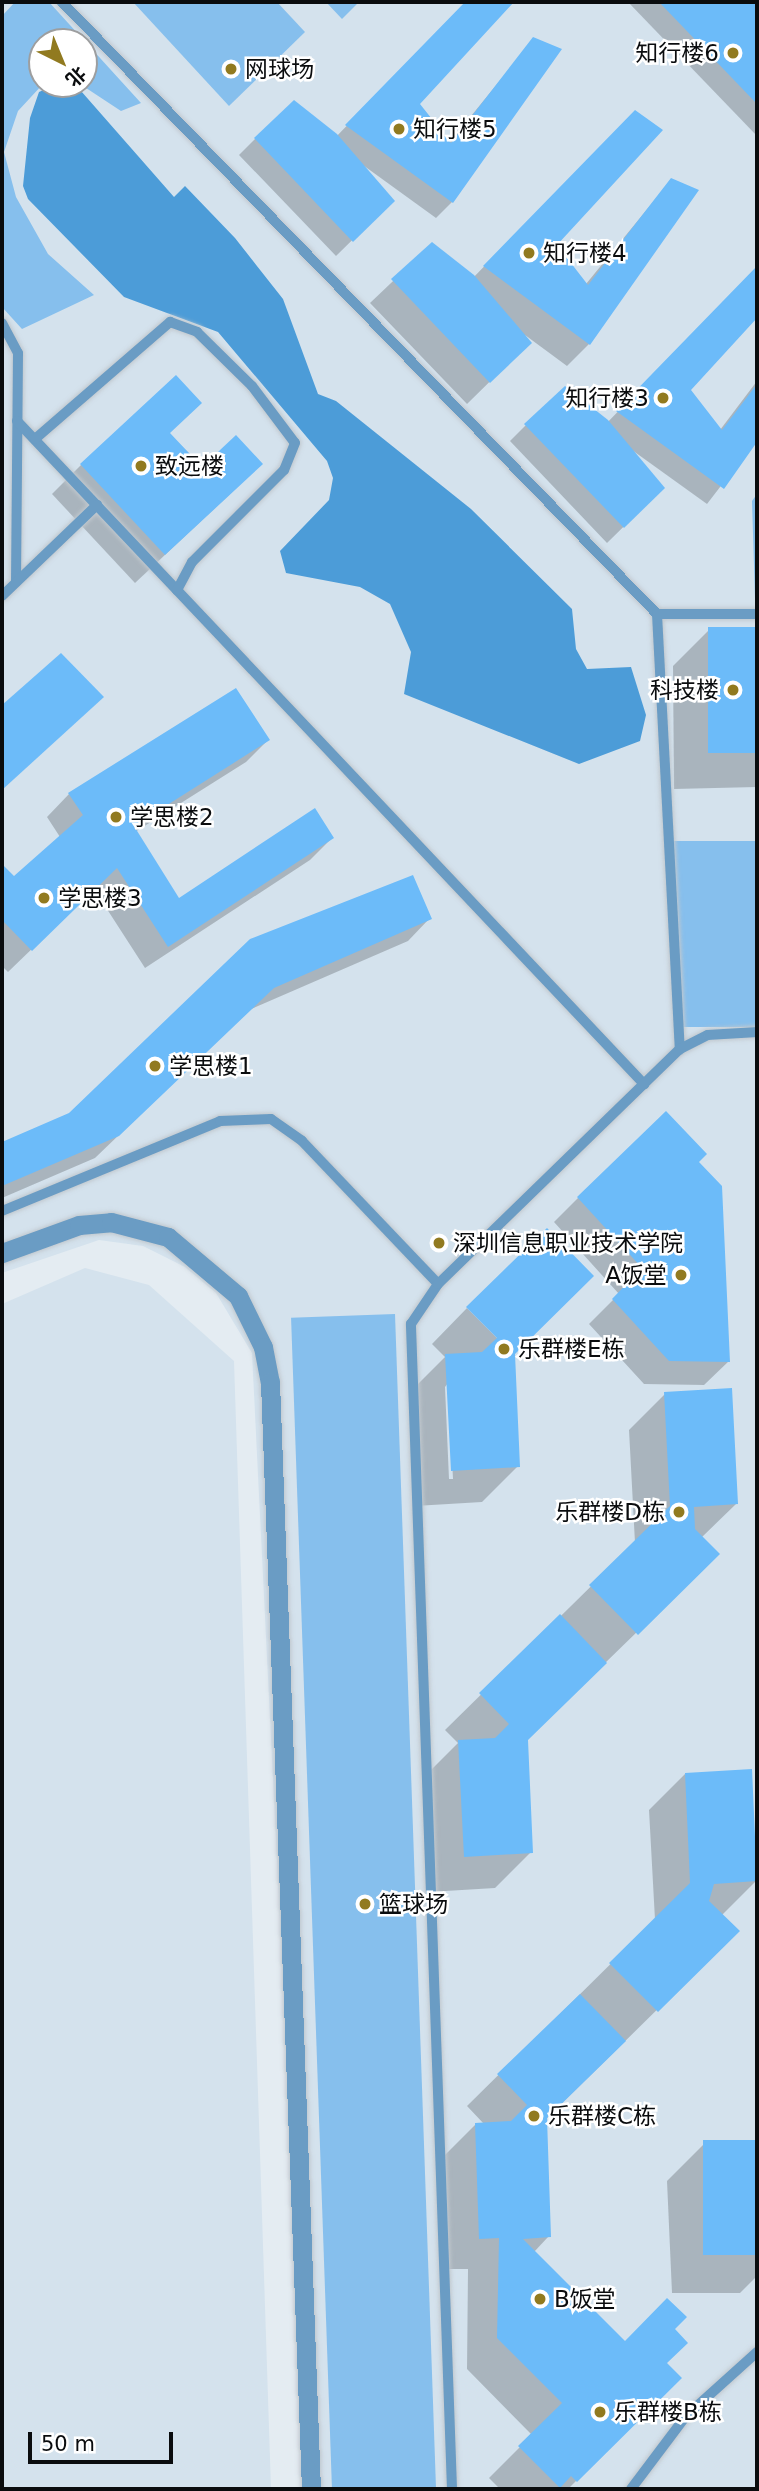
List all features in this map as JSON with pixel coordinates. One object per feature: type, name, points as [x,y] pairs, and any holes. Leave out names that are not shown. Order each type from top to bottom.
[{"type":"street","points":[[2,1253],[79,1225],[111,1222],[168,1237],[238,1296],[263,1347],[270,1382],[311,2489]]},
{"type":"lane","points":[[62,2],[657,614],[680,1049]]},
{"type":"lane","points":[[34,439],[170,322],[197,332],[252,386],[295,443],[284,470],[192,562],[177,590]]},
{"type":"lane","points":[[2,323],[18,353],[16,582]]},
{"type":"lane","points":[[18,421],[643,1084]]},
{"type":"lane","points":[[2,596],[97,505]]},
{"type":"lane","points":[[657,614],[757,614]]},
{"type":"lane","points":[[452,2489],[409,1341],[416,1311],[438,1284],[680,1049],[708,1035],[757,1032]]},
{"type":"lane","points":[[2,1211],[220,1121],[271,1119],[302,1141],[438,1284]]},
{"type":"lane","points":[[631,2489],[686,2416],[757,2352]]},
{"type":"shaded area","name":"深圳信息职业技术学院","points":[[2,2],[757,2],[757,2489],[308,2489],[252,1353],[216,1293],[185,1267],[143,1246],[99,1240],[2,1273]]},
{"type":"shaded area","points":[[15,2],[49,2],[73,28],[28,28],[30,98],[18,111],[4,152],[16,197],[48,254],[94,295],[22,329],[2,307],[2,16]]},
{"type":"shaded area","name":"网球场","points":[[133,2],[277,2],[305,32],[229,106]]},
{"type":"shaded area","points":[[326,2],[359,2],[342,19]]},
{"type":"shaded area","points":[[98,56],[141,103],[121,111],[98,96]]},
{"type":"shaded area","points":[[37,98],[87,98],[174,197],[185,186],[235,238],[283,299],[318,394],[336,401],[471,509],[572,609],[576,649],[587,669],[631,667],[646,715],[640,741],[579,764],[404,694],[411,652],[390,604],[360,587],[286,573],[280,551],[329,500],[333,478],[327,461],[218,332],[124,297],[28,199],[23,186],[30,118]]},
{"type":"shaded area","points":[[757,494],[757,598],[755,598],[752,501]]},
{"type":"shaded area","points":[[674,841],[757,841],[757,1027],[674,1027]]},
{"type":"shaded area","points":[[85,1268],[149,1285],[234,1361],[271,2489],[2,2489],[2,1304]]},
{"type":"shaded area","name":"篮球场","points":[[395,1314],[436,2489],[332,2489],[291,1318]]},
{"type":"building","name":"知行楼5","points":[[465,2],[514,2],[420,104],[451,143],[533,37],[562,49],[453,203],[345,125]]},
{"type":"building","name":"知行楼6","points":[[659,2],[757,2],[757,104]]},
{"type":"building","points":[[294,100],[337,134],[395,201],[353,242],[254,138]]},
{"type":"building","name":"知行楼4","points":[[635,110],[663,130],[557,245],[588,285],[671,178],[699,190],[590,345],[483,266]]},
{"type":"building","points":[[432,242],[474,275],[532,343],[490,383],[391,279]]},
{"type":"building","points":[[757,266],[757,318],[691,390],[722,430],[757,384],[757,442],[724,489],[616,411]]},
{"type":"building","name":"致远楼","points":[[176,375],[202,403],[170,433],[202,467],[236,435],[263,464],[165,555],[80,464]]},
{"type":"building","points":[[565,386],[608,420],[665,488],[624,528],[524,424]]},
{"type":"building","name":"科技楼","points":[[708,627],[757,627],[757,753],[708,753]]},
{"type":"building","points":[[61,653],[104,697],[2,790],[2,705]]},
{"type":"building","name":"学思楼2","points":[[236,688],[270,740],[134,826],[179,898],[315,808],[334,838],[168,947],[117,868],[32,951],[2,920],[2,864],[14,876],[83,815],[68,793]]},
{"type":"building","name":"学思楼1","points":[[413,875],[432,919],[274,988],[119,1136],[2,1186],[2,1142],[69,1113],[250,939]]},
{"type":"building","points":[[666,1111],[707,1154],[699,1162],[722,1186],[730,1362],[669,1361],[612,1299],[642,1268],[577,1197]]},
{"type":"building","name":"乐群楼E栋","points":[[547,1228],[594,1276],[515,1354],[520,1467],[451,1471],[445,1354],[482,1352],[497,1338],[466,1307]]},
{"type":"building","name":"乐群楼D栋","points":[[732,1388],[738,1504],[694,1507],[695,1529],[720,1554],[638,1635],[589,1585],[670,1506],[664,1392]]},
{"type":"building","points":[[560,1614],[607,1663],[528,1740],[533,1853],[464,1857],[458,1740],[495,1738],[509,1724],[479,1693]]},
{"type":"building","points":[[752,1769],[757,1881],[714,1884],[709,1901],[740,1931],[658,2012],[609,1963],[690,1883],[685,1773]]},
{"type":"building","points":[[580,1994],[626,2041],[547,2118],[551,2237],[523,2239],[625,2341],[667,2298],[687,2317],[675,2329],[688,2343],[667,2363],[682,2378],[577,2482],[571,2476],[560,2488],[518,2446],[562,2403],[497,2338],[499,2238],[479,2239],[475,2123],[511,2121],[527,2105],[497,2074]]},
{"type":"building","points":[[703,2140],[757,2140],[757,2255],[703,2255]]},
{"type":"place","name":"知行楼6","points":[[733,53]]},
{"type":"place","name":"网球场","points":[[231,69]]},
{"type":"place","name":"知行楼5","points":[[399,129]]},
{"type":"place","name":"知行楼4","points":[[529,253]]},
{"type":"place","name":"知行楼3","points":[[663,398]]},
{"type":"place","name":"致远楼","points":[[141,466]]},
{"type":"place","name":"科技楼","points":[[733,690]]},
{"type":"place","name":"学思楼2","points":[[116,817]]},
{"type":"place","name":"学思楼3","points":[[44,898]]},
{"type":"place","name":"学思楼1","points":[[155,1066]]},
{"type":"place","name":"深圳信息职业技术学院","points":[[439,1243]]},
{"type":"place","name":"A饭堂","points":[[681,1275]]},
{"type":"place","name":"乐群楼E栋","points":[[504,1349]]},
{"type":"place","name":"乐群楼D栋","points":[[679,1512]]},
{"type":"place","name":"篮球场","points":[[365,1904]]},
{"type":"place","name":"乐群楼C栋","points":[[534,2116]]},
{"type":"place","name":"B饭堂","points":[[540,2299]]},
{"type":"place","name":"乐群楼B栋","points":[[600,2412]]}]
